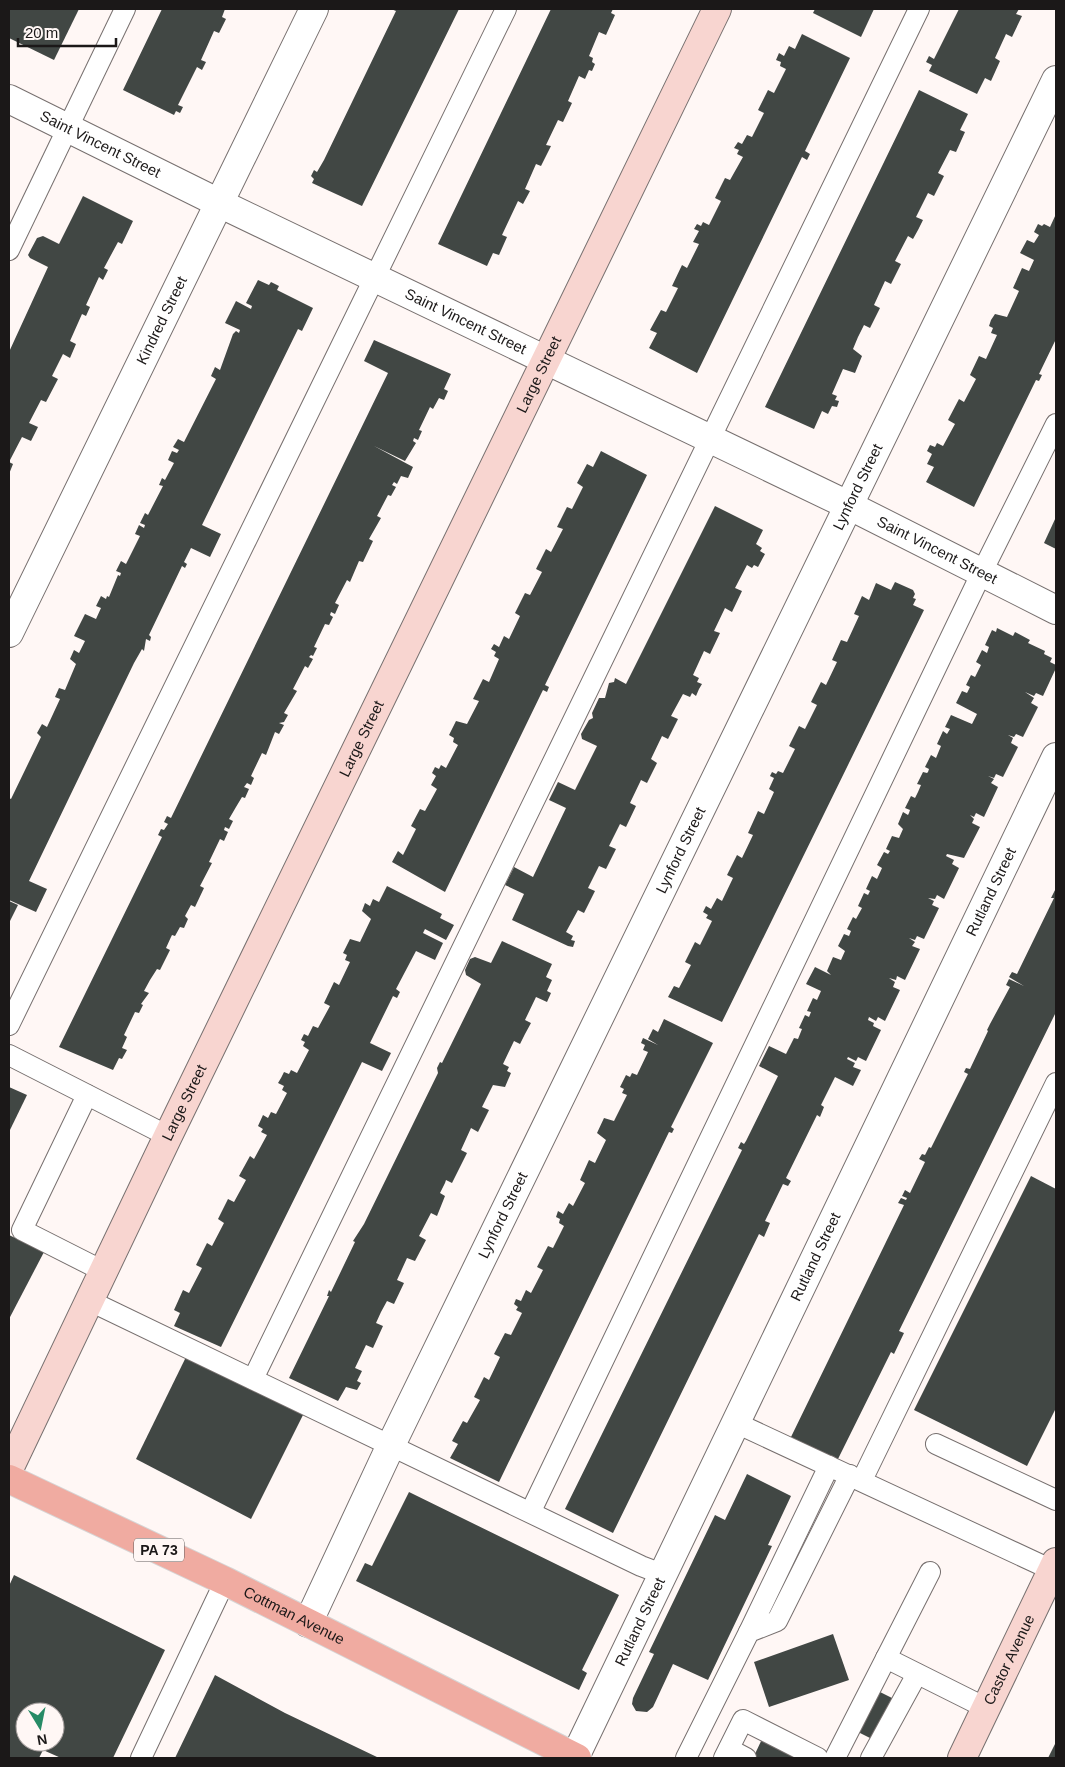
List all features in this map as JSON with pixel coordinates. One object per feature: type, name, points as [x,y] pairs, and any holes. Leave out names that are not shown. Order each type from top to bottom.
[{"type":"main road","name":"Cottman Avenue","points":[[9,1479],[225,1581],[576,1758]]},
{"type":"street","name":"Kindred Street","points":[[9,633],[314,9]]},
{"type":"street","name":"Large Street","points":[[9,1469],[103,1270],[717,9]]},
{"type":"street","name":"Lynford Street","points":[[308,1623],[391,1445],[1056,80]]},
{"type":"street","name":"Saint Vincent Street","points":[[9,98],[220,203],[850,506],[1056,610]]},
{"type":"street","name":"Rutland Street","points":[[576,1758],[734,1422],[1056,757]]},
{"type":"street","name":"Castor Avenue","points":[[962,1758],[1054,1566]]},
{"type":"lane","points":[[9,250],[125,9]]},
{"type":"lane","points":[[9,1025],[506,9]]},
{"type":"lane","points":[[253,1379],[919,9]]},
{"type":"lane","points":[[531,1511],[982,572],[1056,424]]},
{"type":"lane","points":[[9,1055],[168,1136]]},
{"type":"lane","points":[[749,1632],[777,1620],[856,1478],[1056,1083]]},
{"type":"lane","points":[[87,1095],[22,1230],[103,1270]]},
{"type":"lane","points":[[90,1300],[531,1511],[641,1566],[662,1574]]},
{"type":"lane","points":[[734,1422],[1054,1566]]},
{"type":"lane","points":[[936,1444],[1056,1500]]},
{"type":"lane","points":[[686,1758],[829,1466]]},
{"type":"lane","points":[[835,1758],[930,1572]]},
{"type":"lane","points":[[141,1758],[225,1581]]},
{"type":"lane","points":[[886,1658],[986,1708]]},
{"type":"lane","points":[[871,1758],[917,1674]]},
{"type":"lane","points":[[746,1758],[726,1754],[743,1720],[818,1758]]},
{"type":"building","points":[[9,9],[79,9],[54,60],[9,38]]},
{"type":"building","points":[[162,9],[225,9],[222,17],[226,19],[219,33],[214,31],[201,60],[206,62],[202,70],[197,67],[178,105],[183,107],[180,113],[176,111],[174,115],[123,90]]},
{"type":"building","points":[[391,9],[459,9],[362,206],[312,183],[314,179],[311,176],[314,170],[317,172],[324,160],[396,11]]},
{"type":"building","points":[[551,9],[613,9],[611,13],[615,15],[606,35],[599,32],[589,56],[593,58],[592,62],[595,64],[592,71],[589,70],[585,79],[579,76],[568,101],[572,103],[563,122],[558,120],[546,145],[551,146],[541,166],[536,164],[525,189],[530,191],[523,204],[518,201],[502,235],[507,237],[499,255],[493,253],[487,266],[438,244]]},
{"type":"building","points":[[815,9],[874,9],[861,37],[813,13]]},
{"type":"building","points":[[959,9],[1019,9],[1016,14],[1022,16],[1012,37],[1006,34],[995,58],[1000,61],[991,81],[985,78],[977,94],[929,71],[932,65],[926,62],[929,56],[934,59]]},
{"type":"building","points":[[802,34],[850,58],[805,151],[810,154],[807,160],[802,157],[697,373],[649,348],[657,333],[650,330],[661,310],[666,312],[678,288],[672,286],[682,265],[687,268],[699,244],[693,242],[699,231],[694,229],[697,224],[701,226],[703,222],[709,225],[721,201],[715,198],[725,178],[730,180],[743,157],[737,154],[739,150],[734,148],[738,142],[742,144],[747,135],[752,137],[764,113],[758,110],[768,90],[774,93],[786,69],[780,66],[781,62],[776,60],[779,53],[784,56],[789,46],[795,49]]},
{"type":"building","points":[[919,90],[968,114],[960,130],[965,132],[956,152],[950,150],[938,173],[944,176],[934,196],[928,193],[916,217],[923,220],[913,239],[908,236],[895,261],[901,264],[891,284],[885,281],[874,305],[880,308],[870,328],[864,325],[858,337],[853,349],[862,356],[855,373],[843,369],[832,394],[837,396],[835,400],[839,401],[837,407],[832,406],[828,414],[822,411],[814,429],[765,407]]},
{"type":"building","points":[[83,196],[133,221],[122,244],[118,242],[104,268],[108,270],[103,280],[99,277],[86,305],[90,307],[86,316],[82,314],[70,341],[76,344],[70,358],[63,354],[52,376],[58,379],[46,402],[41,400],[29,423],[38,427],[31,441],[22,437],[9,462],[9,352],[48,267],[30,258],[28,255],[37,238],[43,236],[59,244]]},
{"type":"building","points":[[1056,214],[1056,339],[1039,374],[1042,375],[1039,381],[1036,380],[974,507],[926,482],[934,467],[927,464],[932,454],[927,451],[930,445],[935,447],[937,443],[943,446],[955,424],[948,420],[959,399],[964,402],[976,379],[970,375],[979,356],[986,359],[997,335],[991,333],[993,328],[989,326],[991,320],[995,314],[1007,317],[1019,291],[1013,288],[1022,268],[1029,271],[1034,260],[1020,253],[1027,240],[1034,243],[1039,235],[1034,232],[1038,224],[1050,227]]},
{"type":"building","points":[[258,280],[269,285],[271,282],[279,286],[277,290],[313,308],[302,331],[298,329],[202,525],[221,534],[210,557],[191,548],[184,562],[187,564],[185,568],[182,566],[149,635],[151,637],[150,641],[146,639],[144,651],[142,649],[134,663],[29,881],[47,889],[36,912],[9,900],[9,798],[11,799],[41,737],[37,733],[42,724],[47,727],[60,699],[55,697],[59,688],[65,690],[76,664],[70,659],[74,650],[79,653],[85,641],[74,636],[85,614],[96,619],[101,608],[96,606],[101,596],[106,599],[107,596],[109,597],[118,575],[120,576],[121,573],[116,571],[121,561],[126,564],[140,536],[135,534],[139,525],[144,528],[145,525],[140,523],[145,513],[148,515],[163,486],[159,485],[162,478],[165,480],[174,463],[168,460],[172,451],[177,453],[179,450],[173,447],[178,439],[184,442],[216,379],[211,376],[215,367],[220,370],[233,334],[236,331],[239,333],[240,330],[225,323],[236,301],[251,309],[252,306],[246,303]]},
{"type":"building","points":[[374,340],[451,374],[444,389],[448,391],[444,400],[439,398],[433,409],[430,407],[419,430],[422,431],[418,440],[414,438],[413,441],[416,443],[405,461],[374,446],[413,467],[408,478],[401,476],[397,484],[394,482],[392,485],[396,487],[391,496],[388,495],[377,516],[381,518],[369,539],[373,541],[363,562],[359,561],[350,582],[347,580],[335,603],[339,605],[335,614],[331,612],[330,615],[333,617],[329,625],[325,624],[314,647],[317,648],[313,656],[309,657],[313,659],[308,668],[305,666],[293,689],[297,691],[284,713],[288,715],[284,722],[279,723],[284,725],[279,734],[275,732],[266,755],[262,753],[251,776],[254,778],[251,785],[247,783],[244,787],[249,789],[245,798],[242,797],[229,819],[233,821],[229,829],[225,827],[224,830],[228,832],[224,841],[220,839],[209,862],[212,863],[200,886],[204,888],[195,907],[191,905],[185,916],[188,919],[184,928],[180,927],[175,936],[172,935],[166,948],[170,950],[160,970],[157,969],[144,991],[149,993],[141,1004],[143,1005],[139,1013],[135,1012],[124,1035],[127,1037],[122,1048],[127,1050],[122,1059],[119,1058],[113,1070],[59,1047],[162,837],[158,835],[161,829],[164,830],[168,824],[164,822],[167,816],[171,818],[388,373],[364,361]]},
{"type":"building","points":[[601,451],[647,475],[545,685],[549,687],[547,692],[543,690],[445,892],[392,862],[398,851],[403,855],[416,829],[411,826],[420,809],[425,811],[437,789],[431,785],[436,776],[432,773],[435,767],[439,769],[441,765],[446,768],[458,745],[453,742],[454,738],[449,735],[456,721],[467,724],[479,701],[473,699],[483,679],[489,682],[499,659],[494,656],[496,652],[491,649],[494,644],[499,647],[504,636],[509,639],[520,616],[515,613],[525,593],[530,595],[542,572],[536,569],[546,549],[551,552],[563,529],[557,527],[567,507],[572,509],[583,487],[577,483],[587,464],[593,467]]},
{"type":"building","points":[[9,462],[13,464],[9,474]]},
{"type":"building","points":[[715,506],[763,530],[756,544],[762,548],[760,551],[765,554],[758,567],[754,565],[752,568],[747,565],[735,588],[742,591],[732,612],[725,608],[714,631],[720,633],[710,654],[704,651],[693,675],[699,678],[697,682],[702,684],[696,696],[692,693],[690,697],[683,694],[671,716],[678,719],[668,739],[662,736],[651,759],[657,763],[647,783],[641,780],[630,803],[636,806],[626,827],[620,824],[609,846],[616,849],[606,869],[599,866],[588,888],[595,891],[584,913],[578,910],[566,932],[573,936],[571,940],[575,941],[573,947],[568,946],[512,920],[524,894],[505,885],[514,867],[533,877],[566,808],[549,800],[558,782],[575,790],[597,746],[582,739],[581,734],[589,720],[593,718],[592,713],[599,698],[605,698],[609,683],[614,682],[615,678],[626,684]]},
{"type":"building","points":[[1056,517],[1056,549],[1044,543]]},
{"type":"building","points":[[895,582],[913,590],[915,594],[913,598],[916,599],[913,605],[924,610],[722,1022],[668,997],[674,986],[679,988],[691,965],[685,962],[695,942],[700,945],[712,921],[706,918],[708,915],[703,912],[706,906],[711,909],[717,898],[722,901],[733,878],[727,875],[737,855],[742,858],[753,835],[748,833],[758,811],[764,814],[774,792],[769,789],[774,778],[770,776],[772,772],[776,774],[778,771],[783,773],[795,749],[789,746],[799,726],[805,729],[817,705],[811,702],[821,682],[826,685],[837,662],[832,660],[841,640],[847,642],[859,616],[854,614],[862,596],[869,600],[876,583],[891,590]]},
{"type":"building","points":[[997,628],[1013,636],[1015,632],[1030,640],[1028,643],[1045,651],[1044,654],[1052,658],[1050,662],[1056,665],[1056,668],[1043,696],[1036,693],[1034,696],[1025,692],[1034,698],[1031,703],[1038,707],[1023,737],[1016,734],[1014,737],[1008,735],[1013,738],[1011,743],[1018,747],[1003,777],[996,774],[994,778],[988,776],[994,779],[991,783],[998,787],[984,817],[976,813],[974,817],[970,815],[974,819],[972,823],[980,827],[964,858],[947,854],[946,856],[954,860],[952,864],[959,868],[944,899],[937,895],[935,899],[928,898],[934,901],[932,905],[939,908],[924,939],[917,936],[915,940],[909,938],[915,942],[912,946],[920,949],[905,980],[897,976],[896,980],[889,978],[895,982],[893,987],[900,990],[885,1021],[878,1017],[876,1021],[869,1017],[868,1020],[874,1023],[873,1026],[881,1030],[866,1061],[858,1057],[856,1061],[848,1057],[847,1059],[855,1063],[853,1067],[861,1070],[853,1086],[835,1077],[821,1105],[824,1107],[820,1117],[817,1115],[786,1178],[791,1181],[788,1186],[783,1184],[765,1221],[770,1223],[764,1237],[759,1234],[613,1533],[565,1509],[742,1150],[738,1148],[741,1142],[744,1144],[746,1141],[778,1076],[759,1066],[769,1046],[786,1054],[794,1038],[798,1039],[802,1029],[799,1028],[805,1015],[809,1017],[811,1012],[807,1011],[813,998],[817,1000],[821,991],[806,984],[815,967],[831,975],[827,971],[833,957],[841,960],[845,951],[838,946],[844,934],[849,936],[851,931],[847,929],[853,917],[856,919],[862,908],[858,906],[864,893],[868,895],[870,891],[866,889],[872,876],[877,879],[882,868],[877,865],[884,852],[888,854],[890,851],[886,849],[892,836],[899,838],[903,829],[898,824],[903,812],[908,815],[910,810],[905,808],[911,796],[915,798],[918,792],[921,785],[917,784],[923,772],[928,772],[929,769],[925,767],[931,755],[936,758],[941,746],[937,744],[943,731],[947,734],[950,729],[945,727],[951,715],[972,724],[977,714],[956,703],[962,691],[967,693],[970,687],[966,685],[971,675],[975,677],[981,665],[976,662],[982,650],[987,653],[989,647],[985,645],[992,630],[996,632]]},
{"type":"building","points":[[387,886],[442,914],[440,918],[454,925],[446,940],[425,929],[423,933],[443,943],[435,960],[416,951],[396,989],[400,992],[397,998],[393,996],[370,1043],[391,1053],[382,1071],[362,1062],[221,1347],[174,1326],[180,1313],[174,1310],[183,1290],[189,1293],[202,1268],[196,1265],[207,1243],[212,1246],[224,1223],[218,1219],[228,1199],[234,1202],[246,1180],[239,1176],[250,1156],[254,1159],[267,1135],[261,1132],[263,1129],[258,1126],[263,1115],[268,1118],[271,1112],[276,1114],[287,1093],[282,1090],[284,1086],[278,1083],[284,1072],[289,1074],[291,1070],[297,1073],[309,1050],[303,1046],[305,1042],[301,1040],[304,1034],[308,1036],[313,1026],[318,1028],[330,1006],[324,1003],[334,982],[339,985],[350,962],[345,960],[347,955],[343,953],[350,939],[360,942],[371,919],[362,911],[365,903],[370,906],[373,899],[379,902]]},
{"type":"building","points":[[1056,888],[1056,1012],[899,1331],[904,1333],[894,1354],[891,1352],[837,1461],[791,1437],[904,1205],[898,1203],[901,1198],[906,1200],[907,1198],[902,1196],[905,1190],[910,1193],[925,1162],[919,1159],[922,1154],[925,1155],[929,1147],[931,1148],[968,1074],[964,1072],[966,1068],[970,1069],[987,1030],[1010,987],[1006,985],[1009,979],[1024,986],[1009,977],[1012,972],[1017,974],[1054,898],[1051,898]]},
{"type":"building","points":[[9,901],[18,905],[9,923]]},
{"type":"building","points":[[502,941],[552,964],[546,977],[552,980],[547,991],[551,993],[547,1002],[536,997],[525,1020],[531,1023],[520,1044],[514,1041],[503,1064],[509,1067],[507,1071],[511,1073],[505,1087],[493,1085],[482,1107],[489,1110],[478,1132],[471,1128],[461,1150],[467,1153],[452,1183],[446,1180],[440,1193],[445,1196],[437,1216],[431,1213],[419,1236],[426,1240],[415,1261],[407,1258],[397,1280],[404,1283],[394,1304],[387,1301],[376,1323],[383,1326],[373,1348],[366,1345],[355,1368],[362,1371],[357,1381],[361,1383],[357,1390],[346,1387],[338,1401],[289,1378],[329,1296],[327,1296],[329,1290],[331,1292],[355,1242],[353,1241],[364,1224],[438,1073],[437,1068],[440,1062],[442,1063],[481,984],[466,975],[465,970],[470,959],[475,957],[491,963]]},
{"type":"building","points":[[664,1019],[713,1043],[671,1127],[674,1129],[672,1133],[669,1132],[499,1482],[450,1458],[458,1444],[452,1441],[463,1421],[467,1423],[480,1400],[474,1397],[484,1377],[489,1380],[500,1357],[494,1354],[505,1333],[511,1335],[522,1313],[516,1310],[518,1307],[514,1304],[516,1299],[521,1301],[526,1290],[531,1293],[543,1270],[537,1267],[548,1246],[553,1248],[564,1226],[559,1223],[560,1219],[556,1217],[558,1211],[563,1214],[569,1203],[573,1206],[585,1183],[580,1180],[589,1160],[595,1163],[606,1140],[597,1133],[604,1118],[614,1121],[627,1095],[622,1093],[624,1089],[620,1087],[626,1075],[630,1077],[632,1073],[637,1075],[648,1052],[643,1050],[645,1045],[641,1043],[643,1038],[658,1045],[648,1039],[653,1029],[658,1032]]},
{"type":"building","points":[[9,1087],[27,1095],[9,1132]]},
{"type":"building","points":[[1031,1176],[1056,1189],[1056,1408],[1027,1466],[914,1410]]},
{"type":"building","points":[[9,1235],[44,1252],[9,1319]]},
{"type":"building","points":[[186,1357],[303,1415],[251,1519],[136,1459]]},
{"type":"building","points":[[747,1474],[791,1496],[768,1545],[772,1546],[708,1680],[673,1664],[653,1707],[647,1712],[636,1711],[632,1704],[633,1698],[654,1654],[649,1652],[715,1515],[725,1520]]},
{"type":"building","points":[[409,1492],[619,1595],[582,1670],[587,1673],[579,1690],[356,1581],[365,1563],[372,1566]]},
{"type":"building","points":[[14,1575],[165,1650],[113,1758],[61,1758],[48,1752],[65,1752],[65,1702],[15,1702],[15,1752],[42,1752],[39,1758],[9,1758],[9,1586]]},
{"type":"building","points":[[833,1634],[849,1680],[769,1707],[754,1662]]},
{"type":"building","points":[[215,1675],[285,1713],[379,1758],[175,1758]]},
{"type":"building","points":[[874,1689],[904,1704],[884,1745],[854,1730]]},
{"type":"building","points":[[764,1735],[806,1758],[753,1758]]},
{"type":"building","points":[[1056,1742],[1056,1758],[1048,1758]]}]
